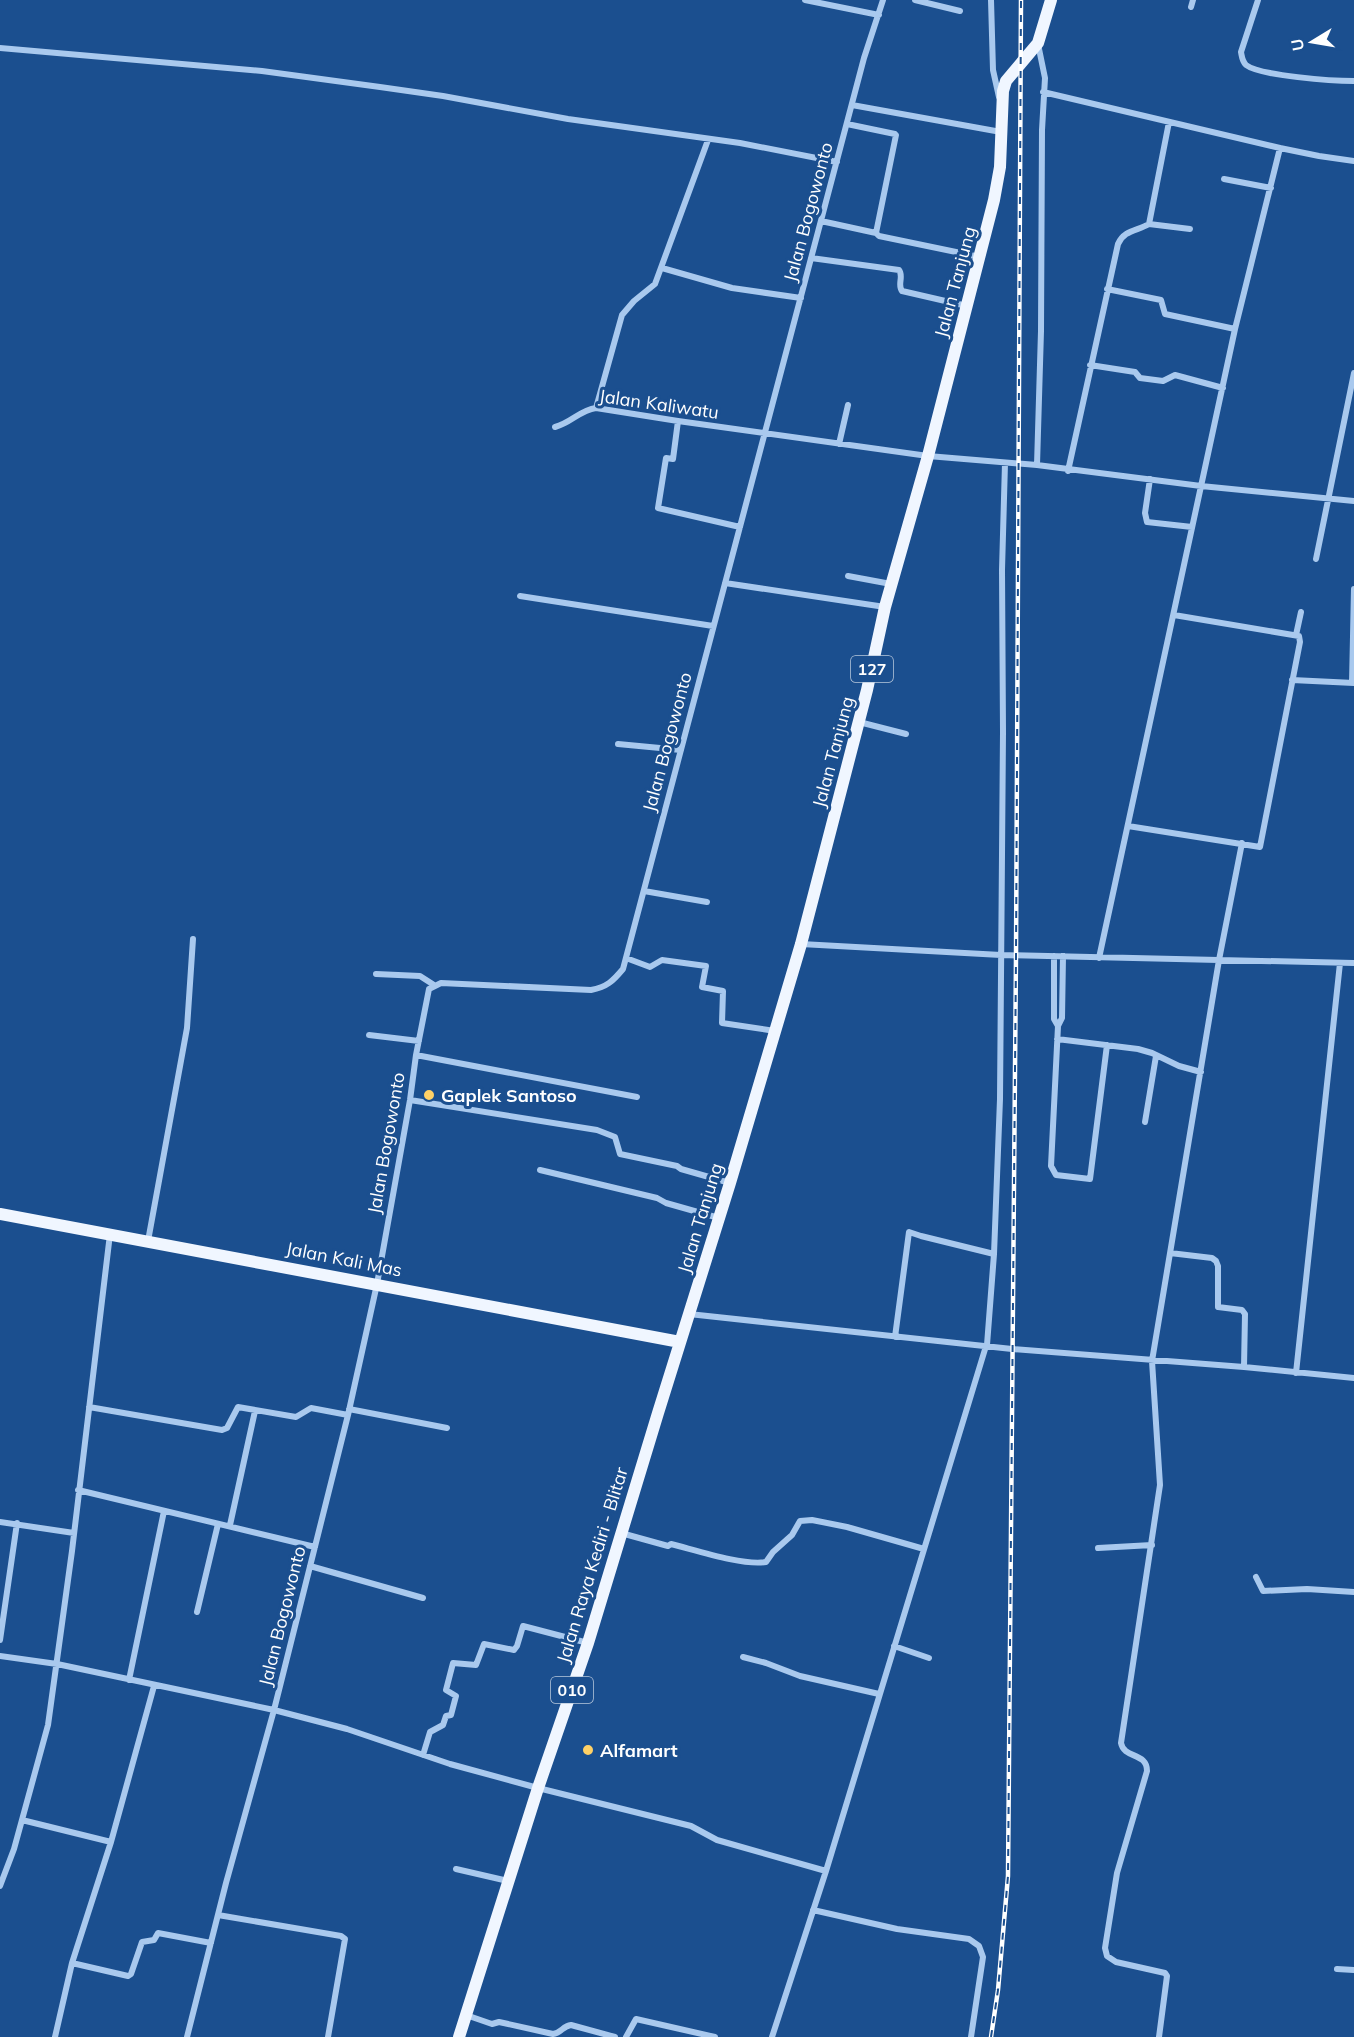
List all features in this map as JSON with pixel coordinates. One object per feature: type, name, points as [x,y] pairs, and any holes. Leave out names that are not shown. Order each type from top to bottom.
[{"type":"main road","name":"Jalan Tanjung","points":[[680,1342],[801,944],[859,722],[885,607],[928,456],[980,257],[999,180],[1001,102],[1006,81],[1038,43],[1051,0]]},
{"type":"main road","name":"Jalan Kali Mas","points":[[0,1214],[680,1342]]},
{"type":"main road","name":"Jalan Raya Kediri - Blitar","points":[[459,2037],[538,1788],[588,1643],[680,1342]]},
{"type":"street","points":[[805,0],[879,15]]},
{"type":"street","name":"Jalan Bogowonto","points":[[187,2037],[274,1710],[348,1412],[377,1284],[429,989],[441,983],[591,990],[604,987],[613,981],[623,969],[864,58],[883,0]]},
{"type":"street","points":[[915,0],[960,11]]},
{"type":"street","points":[[991,0],[994,80],[1001,102]]},
{"type":"street","points":[[1258,0],[1242,52],[1242,60],[1246,65],[1259,70],[1295,76],[1354,81]]},
{"type":"street","points":[[1037,465],[1045,78],[1038,43]]},
{"type":"street","points":[[0,48],[285,74],[443,96],[568,119],[740,143],[837,162]]},
{"type":"street","points":[[1043,92],[1280,148],[1318,156],[1354,160]]},
{"type":"street","points":[[852,105],[1002,132]]},
{"type":"street","points":[[1149,224],[1169,122]]},
{"type":"street","points":[[848,124],[896,135],[876,233]]},
{"type":"street","points":[[596,408],[622,315],[634,301],[655,284],[708,140]]},
{"type":"street","points":[[1099,958],[1235,329],[1280,148]]},
{"type":"street","points":[[1224,179],[1271,188]]},
{"type":"street","points":[[821,221],[876,233],[879,236],[980,257]]},
{"type":"street","points":[[1068,471],[1107,289],[1121,237],[1149,224],[1190,229]]},
{"type":"street","points":[[811,258],[899,270],[902,273],[900,287],[902,291],[967,306]]},
{"type":"street","points":[[662,268],[732,288],[801,298]]},
{"type":"street","points":[[1107,289],[1161,300],[1165,314],[1235,329]]},
{"type":"street","points":[[1090,365],[1136,372],[1140,378],[1162,381],[1175,375],[1223,388]]},
{"type":"street","points":[[1316,559],[1354,373]]},
{"type":"street","points":[[839,444],[848,405]]},
{"type":"street","name":"Jalan Kaliwatu","points":[[555,427],[568,422],[584,410],[596,408],[764,434]]},
{"type":"street","points":[[1346,410],[1354,410]]},
{"type":"street","points":[[678,421],[673,459],[666,458],[658,508],[740,527]]},
{"type":"street","points":[[764,434],[928,456],[1037,465],[1068,471],[1327,500],[1354,501]]},
{"type":"street","points":[[772,2037],[826,1871],[986,1346],[994,1254],[1000,1099],[1002,570],[1005,463]]},
{"type":"street","points":[[1150,480],[1145,513],[1147,522],[1192,527]]},
{"type":"street","points":[[848,576],[891,584]]},
{"type":"street","points":[[724,583],[885,607]]},
{"type":"street","points":[[1292,680],[1353,683],[1354,589]]},
{"type":"street","points":[[520,596],[713,626]]},
{"type":"street","points":[[1296,635],[1301,612]]},
{"type":"street","points":[[1128,826],[1242,843],[1260,848],[1300,642],[1299,636],[1174,615]]},
{"type":"street","points":[[859,722],[906,734]]},
{"type":"street","points":[[618,744],[681,750]]},
{"type":"street","points":[[1159,2037],[1167,1976],[1165,1973],[1116,1962],[1107,1956],[1105,1948],[1117,1873],[1147,1771],[1143,1759],[1125,1751],[1120,1743],[1152,1545],[1160,1474],[1152,1361],[1219,960],[1242,843]]},
{"type":"street","points":[[644,891],[707,902]]},
{"type":"street","points":[[148,1241],[186,1028],[193,939]]},
{"type":"street","points":[[801,944],[1001,955],[1354,963]]},
{"type":"street","points":[[1054,956],[1054,1019],[1058,1026]]},
{"type":"street","points":[[1063,956],[1062,1018],[1058,1026],[1057,1039],[1051,1166],[1056,1175],[1087,1180],[1091,1176],[1107,1045]]},
{"type":"street","points":[[626,958],[650,967],[662,960],[706,966],[702,987],[723,991],[722,1023],[775,1031]]},
{"type":"street","points":[[1296,1373],[1341,963]]},
{"type":"street","points":[[376,974],[420,976],[434,985]]},
{"type":"street","points":[[369,1035],[419,1041]]},
{"type":"street","points":[[1057,1039],[1138,1049],[1179,1066],[1201,1072]]},
{"type":"street","points":[[416,1055],[637,1097]]},
{"type":"street","points":[[1145,1122],[1156,1056]]},
{"type":"street","points":[[410,1100],[597,1130],[615,1137],[620,1154],[677,1166],[730,1183]]},
{"type":"street","points":[[540,1170],[657,1198],[666,1203],[719,1218]]},
{"type":"street","points":[[896,1337],[909,1232],[994,1254]]},
{"type":"street","points":[[0,1886],[14,1849],[48,1725],[110,1234]]},
{"type":"street","points":[[1170,1253],[1212,1258],[1216,1261],[1218,1307],[1242,1310],[1245,1314],[1244,1367]]},
{"type":"street","points":[[689,1314],[986,1346],[1354,1378]]},
{"type":"street","points":[[89,1407],[222,1430],[227,1428],[238,1407],[297,1417],[311,1408],[447,1428]]},
{"type":"street","points":[[230,1525],[255,1411]]},
{"type":"street","points":[[78,1490],[315,1547]]},
{"type":"street","points":[[129,1680],[164,1511]]},
{"type":"street","points":[[621,1533],[668,1546],[671,1544],[761,1563],[766,1562],[792,1534],[800,1521],[812,1520],[847,1527],[924,1549]]},
{"type":"street","points":[[0,1522],[74,1533]]},
{"type":"street","points":[[0,1640],[17,1523]]},
{"type":"street","points":[[196,1612],[218,1524]]},
{"type":"street","points":[[1098,1548],[1152,1545]]},
{"type":"street","points":[[310,1566],[423,1598]]},
{"type":"street","points":[[1256,1577],[1263,1591],[1307,1589],[1354,1592]]},
{"type":"street","points":[[423,1755],[430,1732],[443,1725],[446,1716],[451,1714],[456,1696],[446,1690],[454,1663],[476,1665],[484,1644],[514,1650],[523,1626],[588,1643]]},
{"type":"street","points":[[894,1646],[929,1658]]},
{"type":"street","points":[[0,1656],[57,1664],[274,1710],[347,1729],[423,1755],[538,1788],[691,1826],[717,1840],[826,1871]]},
{"type":"street","points":[[743,1657],[800,1676],[879,1694]]},
{"type":"street","points":[[55,2037],[72,1963],[111,1842],[154,1686]]},
{"type":"street","points":[[22,1820],[111,1842]]},
{"type":"street","points":[[456,1869],[509,1882]]},
{"type":"street","points":[[813,1910],[897,1929],[974,1941],[982,1951],[983,1957],[971,2037]]},
{"type":"street","points":[[218,1915],[341,1936],[345,1939],[328,2037]]},
{"type":"street","points":[[72,1963],[128,1976],[131,1974],[142,1942],[154,1940],[158,1933],[211,1943]]},
{"type":"street","points":[[1337,1969],[1354,1970]]},
{"type":"street","points":[[466,2016],[492,2024],[499,2022],[553,2034],[558,2033],[566,2025],[571,2025],[615,2037]]},
{"type":"street","points":[[626,2037],[636,2019],[716,2037]]},
{"type":"railway","points":[[991,2037],[998,1990],[1008,1876],[1021,0]]},
{"type":"place","name":"Gaplek Santoso","points":[[429,1095]]},
{"type":"place","name":"Alfamart","points":[[588,1750]]}]
